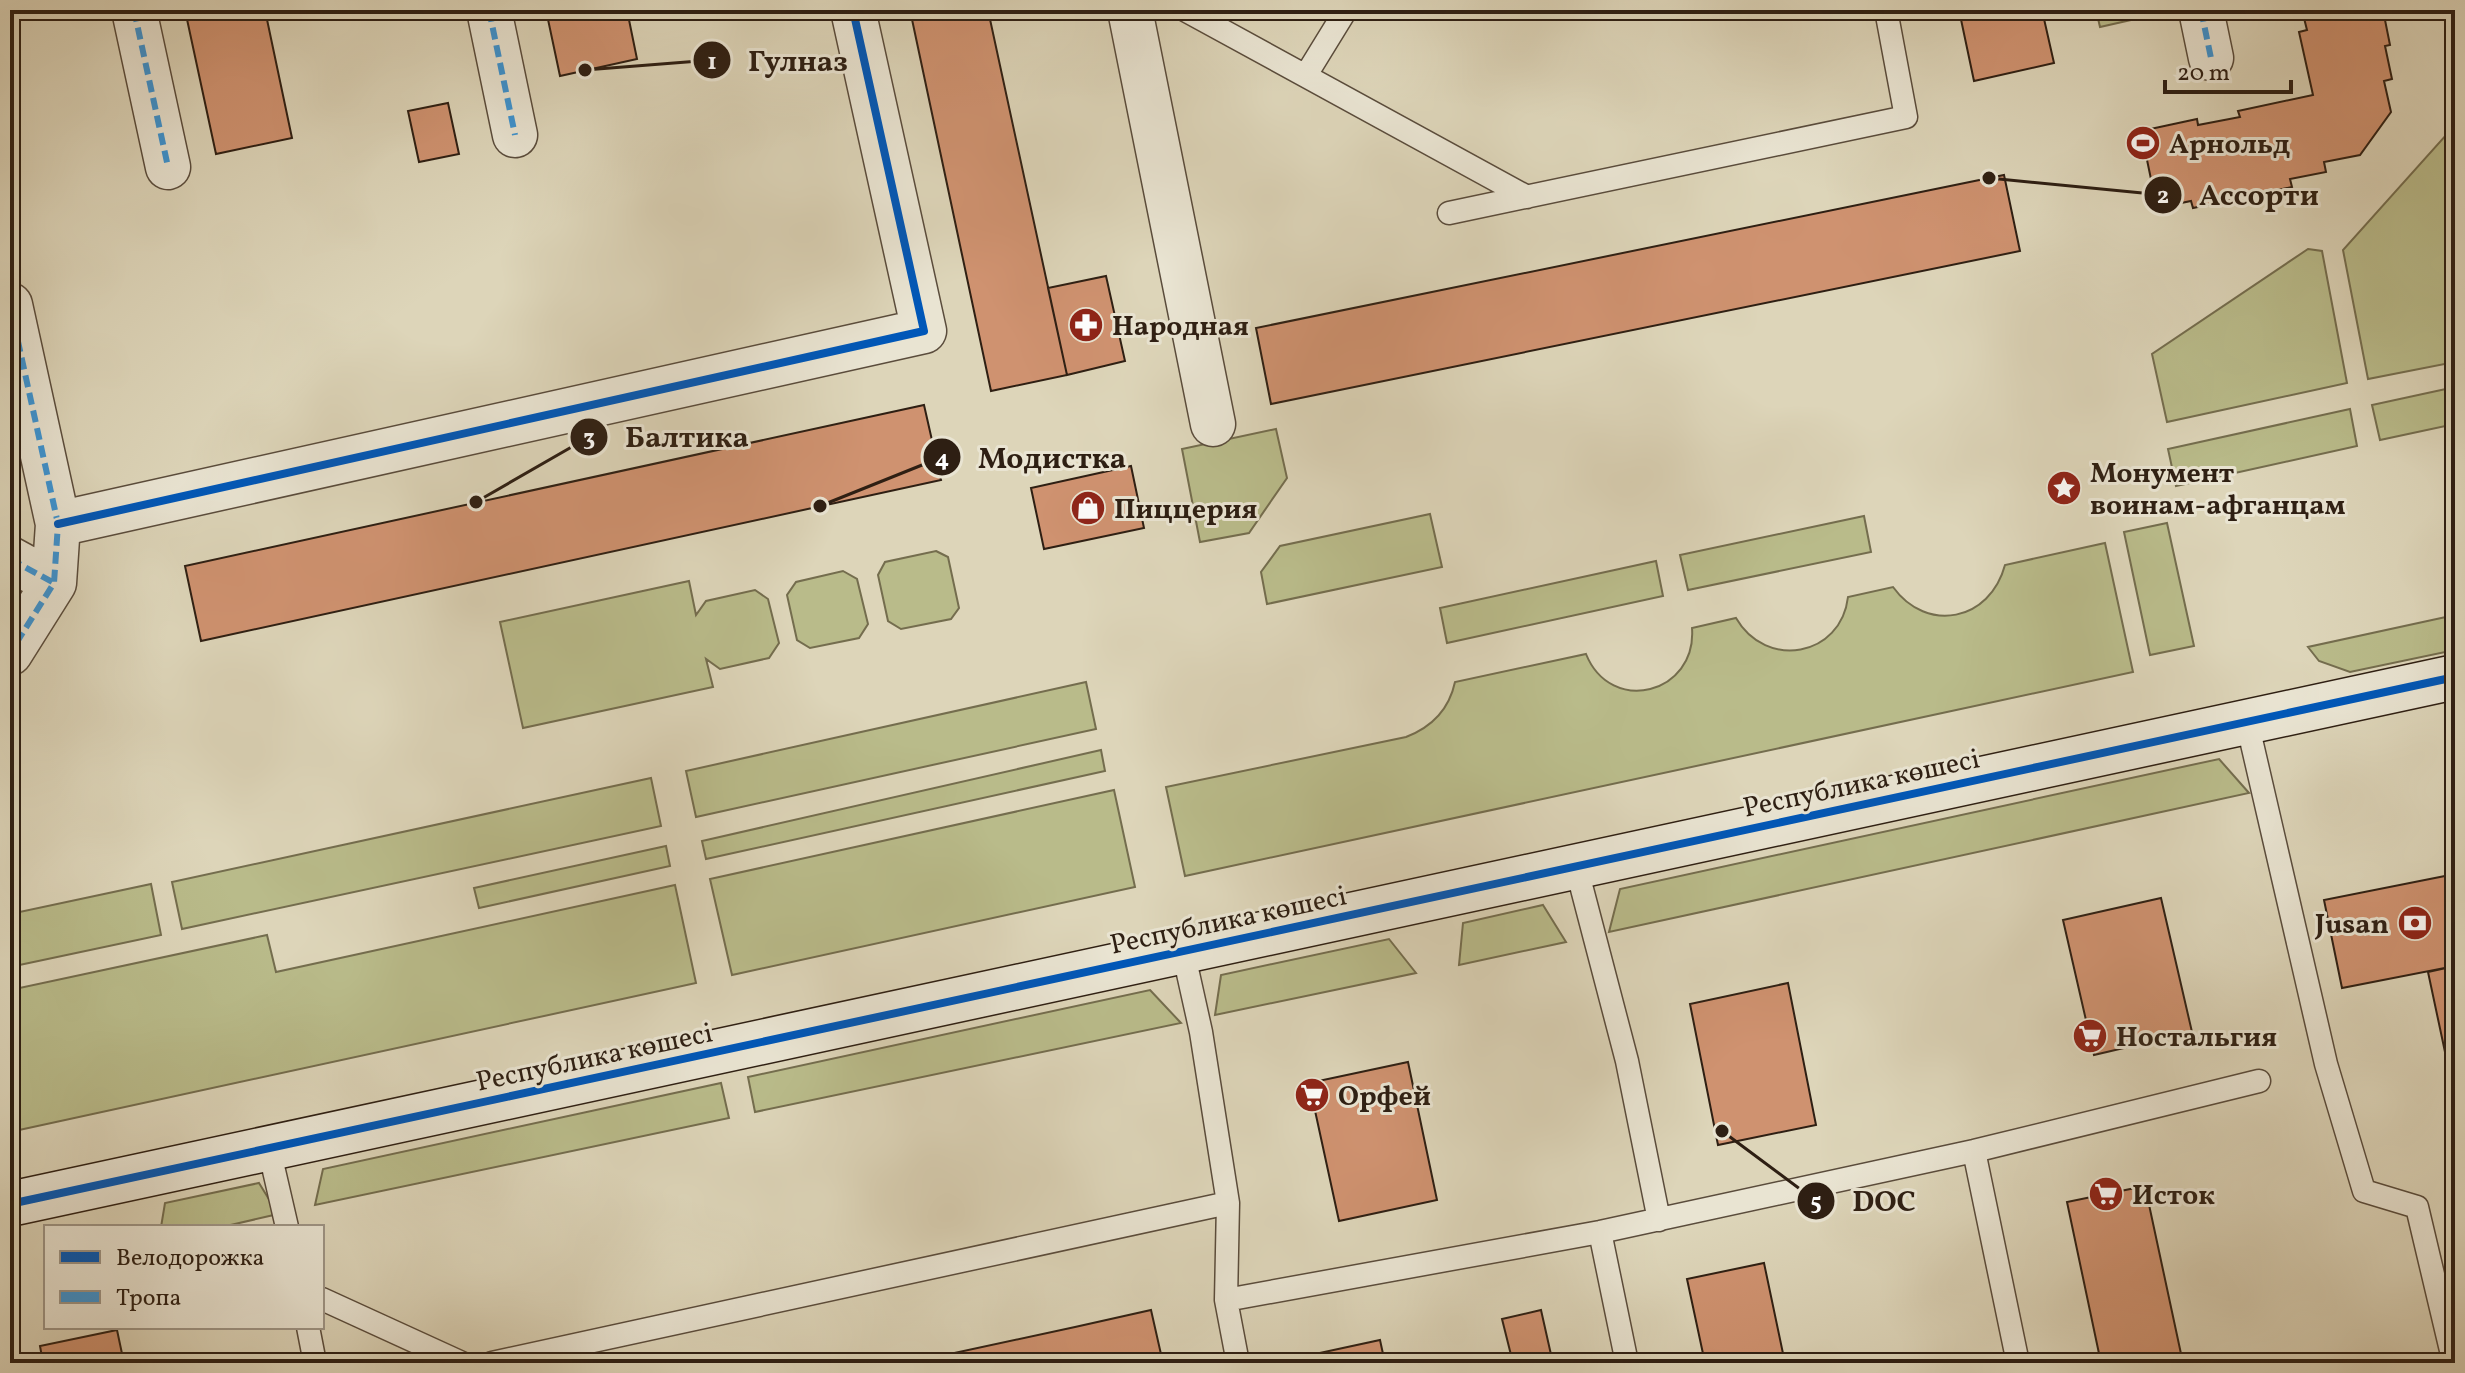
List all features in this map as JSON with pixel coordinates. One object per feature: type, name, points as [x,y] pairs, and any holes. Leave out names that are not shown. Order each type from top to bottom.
[{"type":"street","points":[[134,10],[168,167]]},
{"type":"street","points":[[489,10],[515,135]]},
{"type":"street","points":[[58,524],[924,331],[853,10]]},
{"type":"street","points":[[1130,10],[1213,424]]},
{"type":"street","points":[[2201,10],[2211,58]]},
{"type":"street","points":[[10,305],[58,524],[54,583],[10,653]]},
{"type":"street","points":[[10,559],[54,583]]},
{"type":"street","name":"Республика көшесі","points":[[10,1204],[2455,677]]},
{"type":"lane","points":[[1185,10],[1527,197]]},
{"type":"lane","points":[[1306,75],[1346,10]]},
{"type":"lane","points":[[1449,213],[1906,117],[1886,10]]},
{"type":"lane","points":[[2247,722],[2326,1064],[2364,1191],[2417,1207],[2454,1363]]},
{"type":"lane","points":[[1576,866],[1627,1061],[1659,1220]]},
{"type":"lane","points":[[1183,951],[1201,1032],[1228,1203],[1226,1300],[1238,1363]]},
{"type":"lane","points":[[1226,1300],[1659,1220],[1974,1151],[2259,1081]]},
{"type":"lane","points":[[269,1149],[287,1225]]},
{"type":"lane","points":[[1974,1151],[2018,1363]]},
{"type":"lane","points":[[492,1363],[1228,1203]]},
{"type":"lane","points":[[1600,1232],[1627,1363]]},
{"type":"lane","points":[[324,1300],[462,1363]]},
{"type":"lane","points":[[308,1329],[315,1363]]},
{"type":"green space","points":[[2096,10],[2151,10],[2153,15],[2100,27]]},
{"type":"green space","points":[[2455,125],[2455,362],[2368,379],[2343,250]]},
{"type":"green space","points":[[2308,249],[2322,251],[2347,383],[2167,422],[2152,354]]},
{"type":"green space","points":[[2455,387],[2455,424],[2380,440],[2372,405]]},
{"type":"green space","points":[[2350,409],[2357,446],[2176,486],[2168,449]]},
{"type":"green space","points":[[1276,429],[1287,478],[1249,533],[1200,542],[1182,449]]},
{"type":"green space","points":[[1430,514],[1442,567],[1267,604],[1261,572],[1280,546]]},
{"type":"green space","points":[[1864,516],[1871,552],[1688,590],[1680,555]]},
{"type":"green space","points":[[2167,523],[2194,646],[2150,655],[2124,532]]},
{"type":"green space","points":[[2105,543],[2133,672],[1185,876],[1166,787],[1406,737],[1438,716],[1455,682],[1586,654],[1598,673],[1614,685],[1632,690],[1650,689],[1667,682],[1681,669],[1690,651],[1692,628],[1736,618],[1749,634],[1765,645],[1783,650],[1801,650],[1817,644],[1832,633],[1842,617],[1848,597],[1893,587],[1907,602],[1923,611],[1956,615],[1986,599],[2005,565]]},
{"type":"green space","points":[[936,551],[948,557],[959,608],[951,619],[901,629],[888,621],[878,575],[885,562]]},
{"type":"green space","points":[[1656,561],[1663,596],[1447,643],[1440,608]]},
{"type":"green space","points":[[843,571],[857,579],[868,624],[859,638],[810,648],[797,640],[787,595],[796,582]]},
{"type":"green space","points":[[689,581],[696,615],[706,601],[755,590],[768,599],[779,643],[769,658],[720,669],[706,659],[713,687],[523,728],[500,622]]},
{"type":"green space","points":[[2455,615],[2455,650],[2350,672],[2319,661],[2308,647]]},
{"type":"green space","points":[[1086,682],[1096,729],[696,817],[686,771]]},
{"type":"green space","points":[[1101,750],[1105,771],[706,859],[702,841]]},
{"type":"green space","points":[[2219,759],[2249,793],[1609,932],[1620,889]]},
{"type":"green space","points":[[651,778],[661,826],[182,929],[172,882]]},
{"type":"green space","points":[[1114,790],[1135,887],[732,975],[710,879]]},
{"type":"green space","points":[[666,846],[670,866],[479,908],[474,888]]},
{"type":"green space","points":[[151,884],[161,935],[10,967],[10,914]]},
{"type":"green space","points":[[675,885],[696,983],[10,1132],[10,990],[267,935],[276,972]]},
{"type":"green space","points":[[1543,905],[1566,942],[1459,965],[1463,923]]},
{"type":"green space","points":[[1389,939],[1416,973],[1215,1015],[1221,975]]},
{"type":"green space","points":[[1150,990],[1181,1023],[755,1112],[748,1077]]},
{"type":"green space","points":[[721,1083],[729,1118],[315,1205],[323,1169]]},
{"type":"green space","points":[[259,1183],[278,1214],[231,1225],[161,1225],[165,1203]]},
{"type":"building","points":[[185,10],[265,10],[292,138],[216,154]]},
{"type":"building","points":[[546,10],[627,10],[637,59],[560,76]]},
{"type":"building","points":[[910,10],[988,10],[1067,375],[991,391]]},
{"type":"building","points":[[1959,10],[2042,10],[2054,63],[1974,81]]},
{"type":"building","points":[[2302,10],[2383,10],[2390,45],[2385,46],[2392,79],[2384,81],[2391,112],[2360,155],[2324,162],[2326,172],[2290,179],[2292,187],[2193,208],[2191,201],[2157,208],[2141,131],[2197,119],[2198,125],[2240,117],[2238,111],[2313,95],[2299,32],[2307,30]]},
{"type":"building","points":[[448,103],[459,154],[419,162],[408,111]]},
{"type":"building","points":[[2004,175],[2020,251],[1271,404],[1256,328]]},
{"type":"building","name":"Народная","points":[[1106,276],[1125,361],[1067,375],[1048,288]]},
{"type":"building","points":[[924,405],[941,480],[201,641],[185,566]]},
{"type":"building","name":"Пиццерия","points":[[1131,466],[1144,528],[1044,549],[1031,488]]},
{"type":"building","points":[[2455,874],[2455,966],[2342,988],[2324,900]]},
{"type":"building","points":[[2161,898],[2192,1032],[2094,1055],[2063,920]]},
{"type":"building","points":[[2455,966],[2455,1099],[2428,972]]},
{"type":"building","points":[[1788,983],[1816,1125],[1718,1145],[1690,1004]]},
{"type":"building","points":[[1408,1062],[1437,1200],[1339,1221],[1309,1083]]},
{"type":"building","points":[[2145,1186],[2183,1363],[2101,1363],[2067,1202]]},
{"type":"building","points":[[1764,1263],[1785,1363],[1705,1363],[1687,1279]]},
{"type":"building","points":[[1151,1310],[1163,1363],[908,1363],[1075,1327]]},
{"type":"building","points":[[1541,1310],[1552,1359],[1513,1363],[1502,1319]]},
{"type":"building","points":[[117,1330],[124,1363],[43,1363],[40,1346]]},
{"type":"building","points":[[1380,1340],[1385,1363],[1302,1363],[1301,1357]]},
{"type":"marked path","points":[[134,10],[168,167]]},
{"type":"marked path","points":[[489,10],[515,135]]},
{"type":"marked path","points":[[2201,10],[2211,58]]},
{"type":"marked path","points":[[10,305],[58,524],[54,583],[10,653]]},
{"type":"marked path","points":[[10,559],[54,583]]},
{"type":"cycle path","points":[[58,524],[924,331],[853,10]]},
{"type":"cycle path","points":[[10,1204],[2455,677]]},
{"type":"place","name":"Гулназ","points":[[585,70]]},
{"type":"place","name":"Арнольд","points":[[2143,143]]},
{"type":"place","name":"Ассорти","points":[[1989,178]]},
{"type":"place","name":"Народная","points":[[1086,325]]},
{"type":"place","name":"Монумент воинам-афганцам","points":[[2064,488]]},
{"type":"place","name":"Балтика","points":[[476,502]]},
{"type":"place","name":"Модистка","points":[[820,506]]},
{"type":"place","name":"Пиццерия","points":[[1088,508]]},
{"type":"place","name":"Jusan","points":[[2415,923]]},
{"type":"place","name":"Ностальгия","points":[[2090,1036]]},
{"type":"place","name":"Орфей","points":[[1312,1095]]},
{"type":"place","name":"DOC","points":[[1722,1131]]},
{"type":"place","name":"Исток","points":[[2106,1194]]}]
